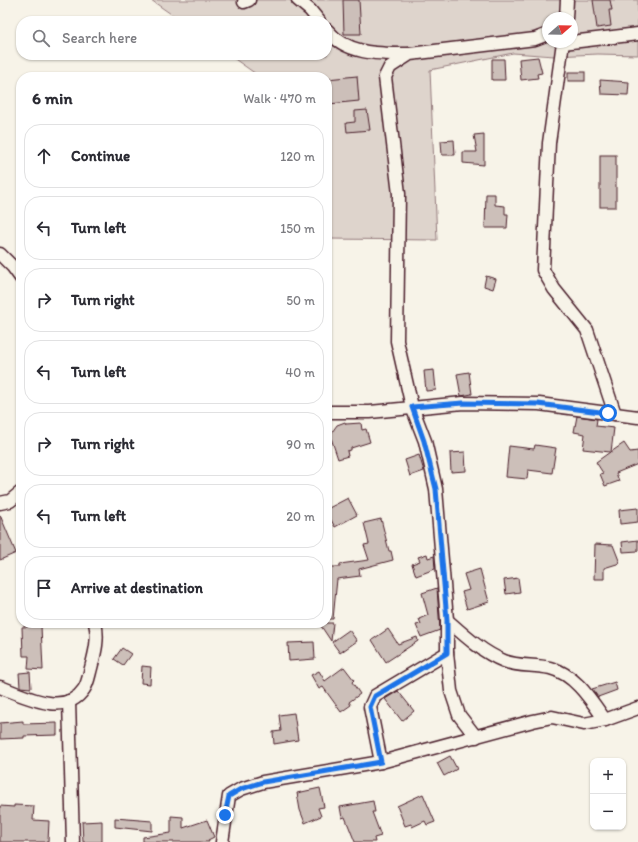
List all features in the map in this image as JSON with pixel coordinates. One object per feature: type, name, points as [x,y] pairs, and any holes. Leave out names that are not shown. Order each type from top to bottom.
[{"type":"street","points":[[298,0],[315,16]]},
{"type":"street","points":[[566,12],[567,0]]},
{"type":"street","points":[[578,41],[638,34]]},
{"type":"street","points":[[332,36],[347,46],[369,53],[410,54],[535,40],[542,37]]},
{"type":"street","points":[[562,48],[549,143],[543,270],[546,279],[587,330],[615,414]]},
{"type":"street","points":[[410,54],[390,67],[385,77],[399,194],[397,341],[412,407],[424,441],[436,489],[447,620],[447,653],[451,691],[459,715],[476,737]]},
{"type":"street","points":[[0,254],[16,271]]},
{"type":"street","points":[[332,412],[370,412],[463,403],[538,404],[638,418]]},
{"type":"street","points":[[0,503],[10,501],[16,496]]},
{"type":"street","points":[[447,620],[469,640],[503,661],[520,666],[550,668],[563,674],[587,694],[605,720]]},
{"type":"street","points":[[0,687],[35,700],[55,704],[69,701],[78,697],[85,687],[97,640],[96,628]]},
{"type":"street","points":[[381,762],[370,707],[375,696],[447,653]]},
{"type":"street","points":[[69,701],[73,842]]},
{"type":"street","points":[[222,842],[229,796],[241,789],[263,782],[381,762],[552,717],[584,724],[605,720],[638,708]]},
{"type":"shaded area","points":[[151,0],[638,0],[638,55],[598,54],[554,56],[513,53],[430,70],[437,240],[332,239],[332,72],[253,72],[236,60],[332,60],[332,16],[174,16]]},
{"type":"building","points":[[343,0],[359,0],[361,34],[344,34]]},
{"type":"building","points":[[593,0],[610,0],[612,10],[609,10],[611,26],[597,28]]},
{"type":"building","points":[[538,57],[542,73],[537,74],[538,78],[521,80],[519,59]]},
{"type":"building","points":[[492,59],[504,59],[505,80],[492,80]]},
{"type":"building","points":[[568,72],[585,72],[585,81],[568,81]]},
{"type":"building","points":[[357,76],[359,101],[332,104],[332,78]]},
{"type":"building","points":[[600,80],[629,82],[628,95],[601,94]]},
{"type":"building","points":[[367,110],[370,130],[347,132],[346,123],[355,122],[355,111]]},
{"type":"building","points":[[484,134],[484,165],[463,163],[463,152],[477,152],[474,135]]},
{"type":"building","points":[[454,140],[455,155],[442,155],[441,141]]},
{"type":"building","points":[[600,155],[616,155],[616,207],[600,207]]},
{"type":"building","points":[[486,194],[495,194],[495,205],[505,206],[505,214],[508,214],[507,228],[485,228]]},
{"type":"building","points":[[486,276],[496,279],[493,289],[484,286]]},
{"type":"building","points":[[434,370],[436,390],[426,391],[424,371]]},
{"type":"building","points":[[469,372],[472,394],[461,396],[457,374]]},
{"type":"building","points":[[577,416],[597,419],[596,426],[614,428],[611,452],[624,443],[630,452],[638,451],[638,464],[616,473],[619,481],[605,486],[600,474],[603,473],[596,462],[610,452],[583,449],[585,434],[574,432]]},
{"type":"building","points":[[345,422],[346,424],[361,423],[362,430],[366,429],[370,442],[351,448],[351,450],[347,451],[348,456],[338,459],[332,441],[332,432],[337,425]]},
{"type":"building","points":[[535,445],[556,448],[552,473],[528,470],[527,479],[506,477],[509,446],[534,449]]},
{"type":"building","points":[[465,452],[466,471],[451,472],[450,453]]},
{"type":"building","points":[[419,455],[424,471],[410,476],[405,460]]},
{"type":"building","points":[[348,498],[357,515],[335,527],[332,522],[332,506]]},
{"type":"building","points":[[638,508],[638,522],[620,524],[619,510]]},
{"type":"building","points":[[0,515],[16,553],[0,560]]},
{"type":"building","points":[[381,519],[389,551],[391,551],[393,560],[359,569],[360,576],[337,579],[332,619],[332,567],[340,567],[340,564],[369,560],[364,545],[369,544],[364,523]]},
{"type":"building","points":[[638,540],[638,551],[623,552],[622,542]]},
{"type":"building","points":[[595,544],[613,545],[620,563],[604,568],[604,579],[594,579]]},
{"type":"building","points":[[427,554],[428,558],[434,556],[435,569],[416,576],[412,564],[420,561],[418,557]]},
{"type":"building","points":[[480,569],[489,602],[467,609],[462,592],[469,590],[464,574]]},
{"type":"building","points":[[518,578],[520,592],[506,594],[504,580]]},
{"type":"building","points":[[437,588],[440,630],[421,637],[416,625],[421,624],[419,619],[428,615],[422,593]]},
{"type":"building","points":[[333,623],[331,641],[322,628],[332,628]]},
{"type":"building","points":[[22,628],[41,628],[43,670],[28,669],[29,656],[23,656]]},
{"type":"building","points":[[388,629],[398,644],[417,637],[418,641],[386,662],[372,640]]},
{"type":"building","points":[[349,630],[357,641],[340,653],[332,642]]},
{"type":"building","points":[[314,642],[315,659],[289,661],[288,643]]},
{"type":"building","points":[[122,648],[131,654],[123,665],[114,659]]},
{"type":"building","points":[[142,666],[151,667],[150,684],[141,683]]},
{"type":"building","points":[[344,667],[354,680],[352,682],[360,694],[349,702],[351,705],[341,712],[323,687],[319,689],[311,675],[319,671],[325,681]]},
{"type":"building","points":[[30,672],[31,688],[20,687],[19,673]]},
{"type":"building","points":[[615,682],[617,690],[598,697],[592,689]]},
{"type":"building","points":[[398,691],[414,711],[402,721],[385,699]]},
{"type":"building","points":[[294,713],[298,740],[274,744],[273,732],[281,731],[279,715]]},
{"type":"building","points":[[23,721],[23,724],[57,723],[57,735],[24,736],[24,738],[0,739],[0,723]]},
{"type":"building","points":[[450,756],[457,769],[444,776],[437,763]]},
{"type":"building","points":[[320,788],[324,807],[318,808],[321,816],[305,823],[300,810],[297,793]]},
{"type":"building","points":[[423,794],[435,822],[427,825],[425,821],[412,827],[411,824],[405,826],[397,806]]},
{"type":"building","points":[[373,801],[375,812],[372,812],[381,836],[374,838],[375,842],[355,842],[345,817],[342,818],[340,807]]},
{"type":"building","points":[[14,805],[34,806],[33,820],[49,821],[48,842],[0,842],[0,806],[14,807]]},
{"type":"building","points":[[171,816],[183,817],[183,828],[207,820],[214,837],[208,840],[209,842],[143,842],[143,837],[171,833]]},
{"type":"building","points":[[115,818],[152,821],[152,831],[115,827]]},
{"type":"building","points":[[102,821],[102,842],[83,842],[82,822]]},
{"type":"route","points":[[225,815],[229,796],[241,789],[263,782],[381,762],[370,707],[375,696],[383,689],[447,653],[447,620],[436,489],[424,441],[412,407],[463,403],[538,404],[608,413]]}]
